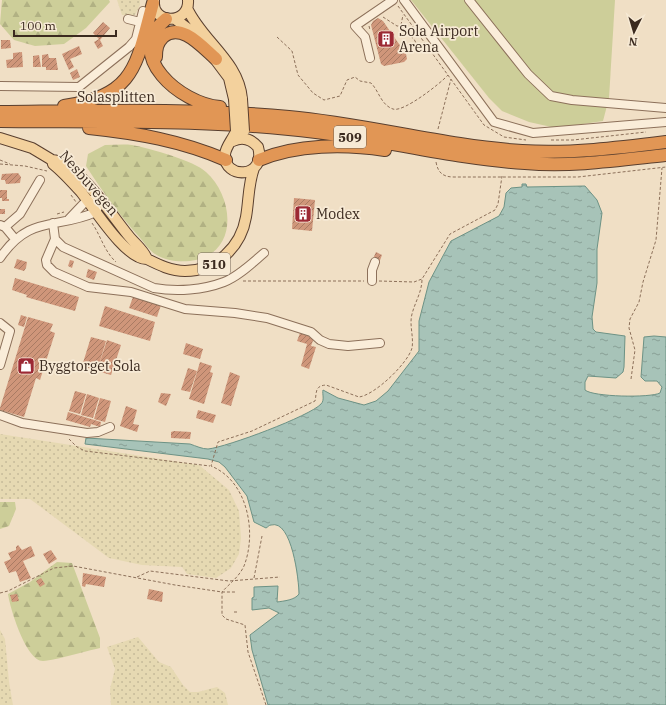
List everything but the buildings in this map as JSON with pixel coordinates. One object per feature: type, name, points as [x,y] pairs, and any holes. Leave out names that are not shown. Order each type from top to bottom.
[{"type":"highway","name":"509","points":[[13,112],[38,106],[64,106],[84,102],[99,98],[114,90],[130,73],[141,52],[153,1]]},
{"type":"highway","name":"509","points":[[171,19],[155,30],[150,44],[151,58],[171,86],[191,99],[203,104],[259,110],[286,117],[354,125],[449,142],[523,151],[591,151],[666,142]]},
{"type":"highway","points":[[158,68],[156,50],[157,45],[165,35],[170,33],[180,33],[187,36],[216,59]]},
{"type":"highway","name":"Solasplitten","points":[[0,112],[182,112],[228,119]]},
{"type":"highway","name":"509","points":[[228,119],[286,117]]},
{"type":"highway","name":"509","points":[[228,119],[474,158],[527,164],[584,164],[666,155]]},
{"type":"highway","name":"Solasplitten","points":[[0,121],[177,122],[228,119]]},
{"type":"highway","name":"509","points":[[24,122],[128,132],[188,146],[226,160]]},
{"type":"highway","name":"509","points":[[256,164],[278,153],[325,147],[374,148],[441,157],[474,158]]},
{"type":"main road","points":[[153,1],[157,13],[171,19],[194,33],[216,59],[229,78],[238,99]]},
{"type":"main road","points":[[171,19],[185,13],[188,4]]},
{"type":"main road","points":[[188,4],[197,26],[230,65],[239,83],[238,99],[240,136],[226,150],[226,160]]},
{"type":"main road","points":[[237,172],[243,172],[256,164],[258,147],[240,136]]},
{"type":"main road","name":"Nesbuvegen","points":[[0,138],[32,148],[52,160],[53,164],[66,176],[126,247],[142,259],[147,259]]},
{"type":"main road","name":"510","points":[[52,160],[57,160],[87,183],[146,255],[147,259],[170,269],[185,271],[211,265],[222,259],[238,242],[246,217],[250,179],[256,164]]},
{"type":"main road","name":"510","points":[[226,160],[232,169],[237,172],[247,205]]},
{"type":"street","points":[[404,0],[494,122],[533,133],[666,122]]},
{"type":"street","points":[[470,0],[528,74],[551,96],[572,100],[666,108]]},
{"type":"street","points":[[370,58],[365,37],[355,26],[394,1]]},
{"type":"street","points":[[0,86],[79,87],[129,47],[136,39],[143,11]]},
{"type":"street","points":[[128,19],[140,22]]},
{"type":"street","points":[[15,239],[3,226],[20,214],[40,180]]},
{"type":"street","points":[[0,258],[15,239],[35,227],[69,219],[78,220],[96,212],[101,200],[87,200],[69,219]]},
{"type":"street","points":[[53,223],[55,239],[46,260],[47,265],[54,272],[88,287],[131,292],[185,309],[235,312],[267,318],[311,332],[320,340],[329,344],[348,346],[380,343]]},
{"type":"street","points":[[55,239],[63,247],[154,288],[167,291],[175,291],[224,281],[239,273],[264,253]]},
{"type":"street","points":[[372,281],[372,270],[375,262]]},
{"type":"street","points":[[0,323],[10,331],[0,365]]},
{"type":"street","points":[[0,415],[22,423],[87,433],[98,432],[110,427]]},
{"type":"path","points":[[394,1],[452,79],[449,82],[438,129]]},
{"type":"path","points":[[401,26],[404,14]]},
{"type":"path","points":[[380,15],[384,20],[390,20],[397,26],[401,26],[404,31],[414,39],[419,49],[430,48]]},
{"type":"path","points":[[276,37],[292,51],[298,75],[313,93],[324,100],[340,96],[347,80],[355,76],[360,81],[371,83],[381,100],[391,108],[398,109],[415,101],[449,75]]},
{"type":"path","points":[[0,160],[13,164],[43,169],[50,172]]},
{"type":"path","points":[[436,161],[437,169],[446,177],[578,177],[666,167]]},
{"type":"path","points":[[0,164],[13,164]]},
{"type":"path","points":[[631,379],[634,350],[629,328],[630,319],[639,302],[643,282],[656,240],[662,168]]},
{"type":"path","points":[[69,190],[77,204]]},
{"type":"path","points":[[211,466],[218,442],[252,431],[315,401],[317,389],[321,385],[326,385],[359,397],[376,391],[402,362],[412,348],[411,319],[422,286],[422,279]]},
{"type":"path","points":[[65,429],[71,441],[84,451],[211,466],[223,473],[231,482],[244,500],[247,509],[250,539],[244,566],[233,581],[222,592],[222,615],[226,619],[240,622],[245,625],[248,652],[266,705]]},
{"type":"path","points":[[254,579],[262,536]]},
{"type":"path","points":[[0,593],[8,591],[54,568],[73,566],[215,591],[235,592]]},
{"type":"path","points":[[136,577],[150,571],[233,581],[280,577]]},
{"type":"shaded area","points":[[117,0],[140,0],[140,5],[135,15],[122,15]]},
{"type":"shaded area","points":[[0,434],[199,465],[229,490],[239,511],[241,538],[239,554],[231,568],[216,578],[187,574],[182,567],[142,565],[109,558],[30,499],[0,499]]},
{"type":"shaded area","points":[[0,630],[5,639],[9,682],[13,705],[0,705]]},
{"type":"shaded area","points":[[138,637],[159,662],[171,667],[183,685],[190,692],[198,692],[217,687],[225,693],[228,705],[111,705],[110,689],[115,669],[107,647]]},
{"type":"green space","points":[[2,0],[109,0],[110,2],[86,28],[64,44],[35,46],[14,40],[0,24]]},
{"type":"green space","points":[[411,0],[615,0],[609,98],[603,121],[556,128],[529,122],[502,111],[489,98]]},
{"type":"green space","points":[[105,145],[129,145],[149,149],[182,159],[206,172],[216,183],[223,196],[227,210],[227,224],[224,237],[217,248],[206,257],[190,261],[168,260],[151,251],[119,213],[86,166],[88,154]]},
{"type":"green space","points":[[0,502],[15,502],[16,509],[9,526],[0,529]]},
{"type":"green space","points":[[57,562],[72,563],[100,638],[100,648],[43,661],[37,659],[25,643],[15,621],[8,594],[30,582]]},
{"type":"water","points":[[522,184],[526,184],[527,187],[585,186],[597,200],[602,213],[597,249],[597,283],[592,317],[593,329],[596,332],[625,336],[624,367],[623,372],[616,378],[588,376],[585,382],[585,390],[599,394],[622,396],[645,396],[660,393],[662,387],[657,381],[645,381],[641,377],[644,337],[666,337],[666,705],[268,705],[252,650],[250,635],[279,613],[269,608],[252,610],[252,598],[254,597],[254,587],[278,586],[277,602],[292,599],[299,594],[298,577],[293,552],[284,531],[278,526],[270,525],[266,528],[254,522],[247,496],[225,467],[219,462],[208,459],[85,444],[86,438],[190,444],[208,449],[249,437],[301,416],[321,404],[323,399],[323,390],[338,398],[364,405],[376,401],[388,391],[419,351],[419,321],[429,282],[451,241],[499,216],[504,207],[506,193],[511,188],[522,187]]},
{"type":"place","name":"Sola Airport Arena","points":[[386,39]]},
{"type":"place","name":"Modex","points":[[303,214]]},
{"type":"place","name":"Byggtorget Sola","points":[[26,366]]}]
